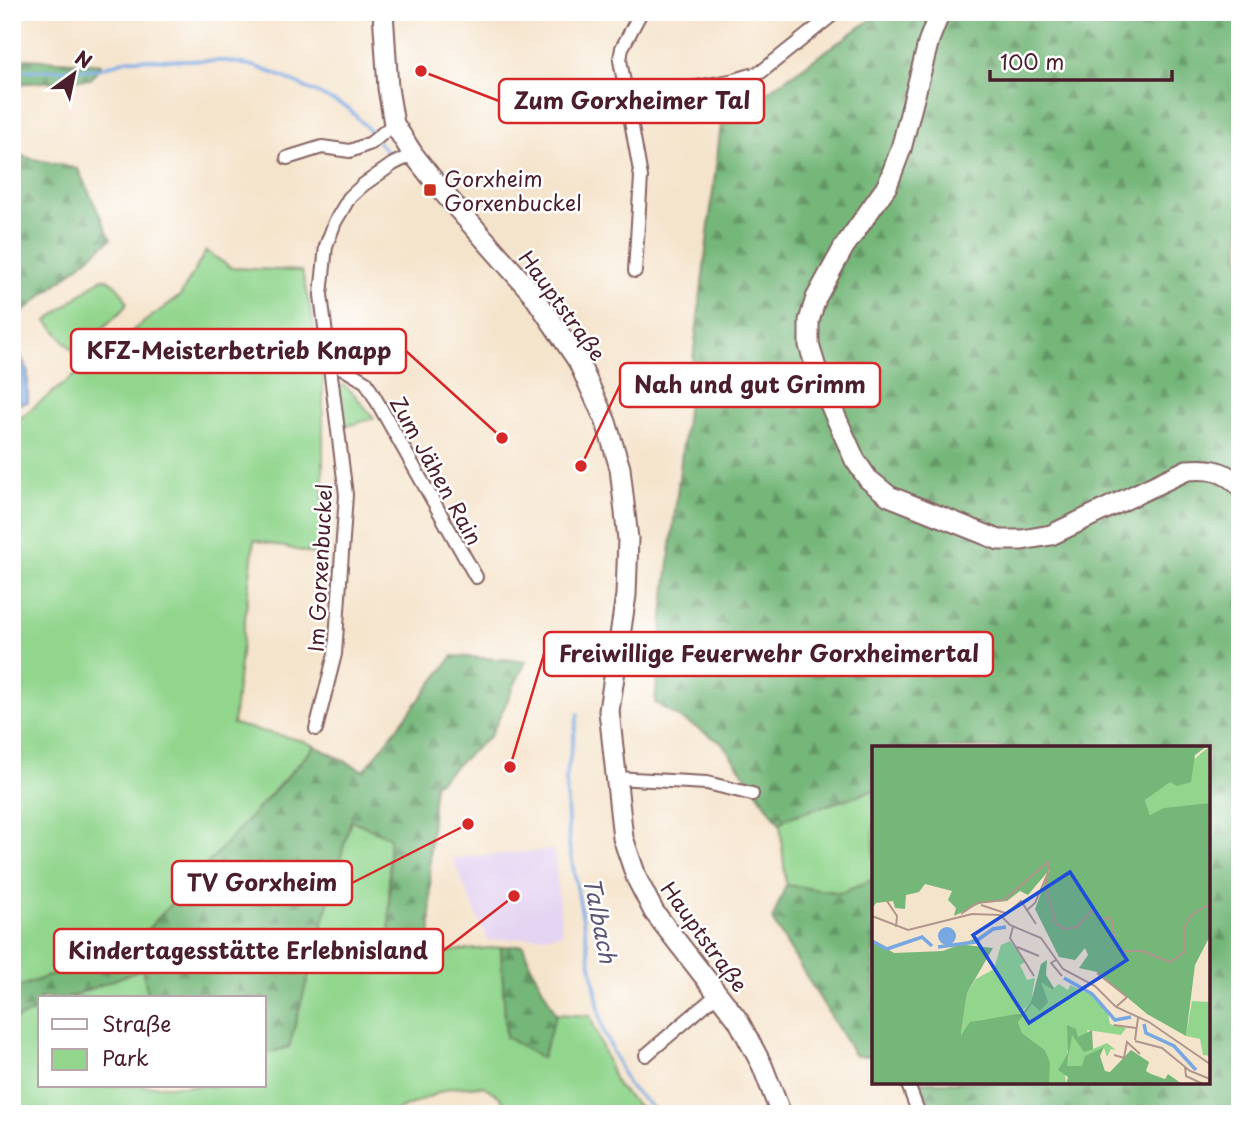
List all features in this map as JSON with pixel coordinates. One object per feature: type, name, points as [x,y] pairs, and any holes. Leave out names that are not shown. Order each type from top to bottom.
[{"type":"main road","name":"Hauptstraße","points":[[383,12],[387,129],[413,154],[532,293],[578,361],[606,422],[620,468],[628,539],[626,595],[609,711],[614,778],[623,838],[637,879],[654,912],[738,1020],[762,1065],[781,1114]]},
{"type":"main road","points":[[940,12],[929,40],[901,149],[887,186],[844,247],[816,298],[810,321],[809,345],[821,384],[855,460],[868,479],[889,496],[999,540],[1022,540],[1051,535],[1187,470],[1204,468],[1219,471],[1229,475],[1240,486]]},
{"type":"street","points":[[635,271],[641,177],[621,54],[641,12]]},
{"type":"street","points":[[626,90],[680,90],[761,72],[836,12]]},
{"type":"street","points":[[287,158],[322,148],[350,151],[370,143],[387,129]]},
{"type":"street","name":"Im Gorxenbuckel","points":[[316,729],[335,654],[346,495],[321,295],[326,246],[335,222],[349,198],[393,164],[413,154]]},
{"type":"street","name":"Zum Jähen Rain","points":[[329,360],[366,382],[476,577]]},
{"type":"street","points":[[614,778],[707,783],[752,794]]},
{"type":"street","points":[[646,1055],[719,993]]},
{"type":"street","points":[[908,1084],[919,1114]]},
{"type":"shaded area","points":[[554,850],[562,934],[488,941],[452,858]]},
{"type":"green space","points":[[882,12],[1240,12],[1240,1114],[933,1114],[922,1084],[1210,1084],[1210,746],[872,746],[872,791],[786,818],[780,824],[722,743],[655,703],[665,596],[721,124]]},
{"type":"green space","points":[[12,58],[101,64],[91,79],[12,84]]},
{"type":"green space","points":[[12,154],[78,169],[111,239],[12,321]]},
{"type":"green space","points":[[206,251],[232,268],[302,271],[323,368],[323,556],[254,540],[233,724],[315,746],[148,929],[139,945],[12,989],[12,424],[180,296]]},
{"type":"green space","points":[[102,278],[118,287],[127,303],[124,309],[75,353],[47,321]]},
{"type":"green space","points":[[343,385],[374,418],[340,428],[337,389]]},
{"type":"green space","points":[[453,656],[526,661],[491,735],[434,785],[430,850],[431,953],[390,962],[389,837],[351,820],[289,1047],[266,1053],[266,996],[149,996],[142,969],[72,996],[38,996],[38,1010],[12,1020],[12,989],[139,945],[148,929],[315,746],[364,771]]},
{"type":"green space","points":[[872,791],[872,880],[841,893],[786,885],[780,824],[786,818]]},
{"type":"green space","points":[[350,819],[389,836],[390,962],[431,953],[501,947],[506,1037],[542,1058],[556,1014],[590,1016],[617,1086],[647,1114],[512,1114],[499,1096],[483,1086],[450,1088],[388,1114],[12,1114],[12,1020],[38,1010],[38,1088],[266,1088],[266,1053],[289,1047]]},
{"type":"green space","points":[[872,880],[872,1056],[855,1056],[772,920],[786,885],[841,893]]},
{"type":"green space","points":[[523,945],[556,1014],[542,1058],[506,1037],[501,947]]},
{"type":"green space","points":[[143,968],[149,996],[72,996]]},
{"type":"water","points":[[12,349],[18,350],[28,371],[28,402],[12,405]]},
{"type":"waterway","points":[[12,71],[99,69],[129,59],[227,61],[254,66],[281,76],[348,108],[374,135]]},
{"type":"waterway","points":[[378,141],[388,153]]},
{"type":"waterway","name":"Talbach","points":[[578,714],[566,778],[569,844],[603,1030],[628,1085],[659,1114]]},
{"type":"place","name":"Zum Gorxheimer Tal","points":[[421,71]]},
{"type":"place","name":"Gorxheim Gorxenbuckel","points":[[430,190]]},
{"type":"place","name":"KFZ-Meisterbetrieb Knapp","points":[[502,438]]},
{"type":"place","name":"Nah und gut Grimm","points":[[581,466]]},
{"type":"place","name":"Freiwillige Feuerwehr Gorxheimertal","points":[[510,767]]},
{"type":"place","name":"TV Gorxheim","points":[[468,824]]},
{"type":"place","name":"Kindertagesstätte Erlebnisland","points":[[514,896]]}]
